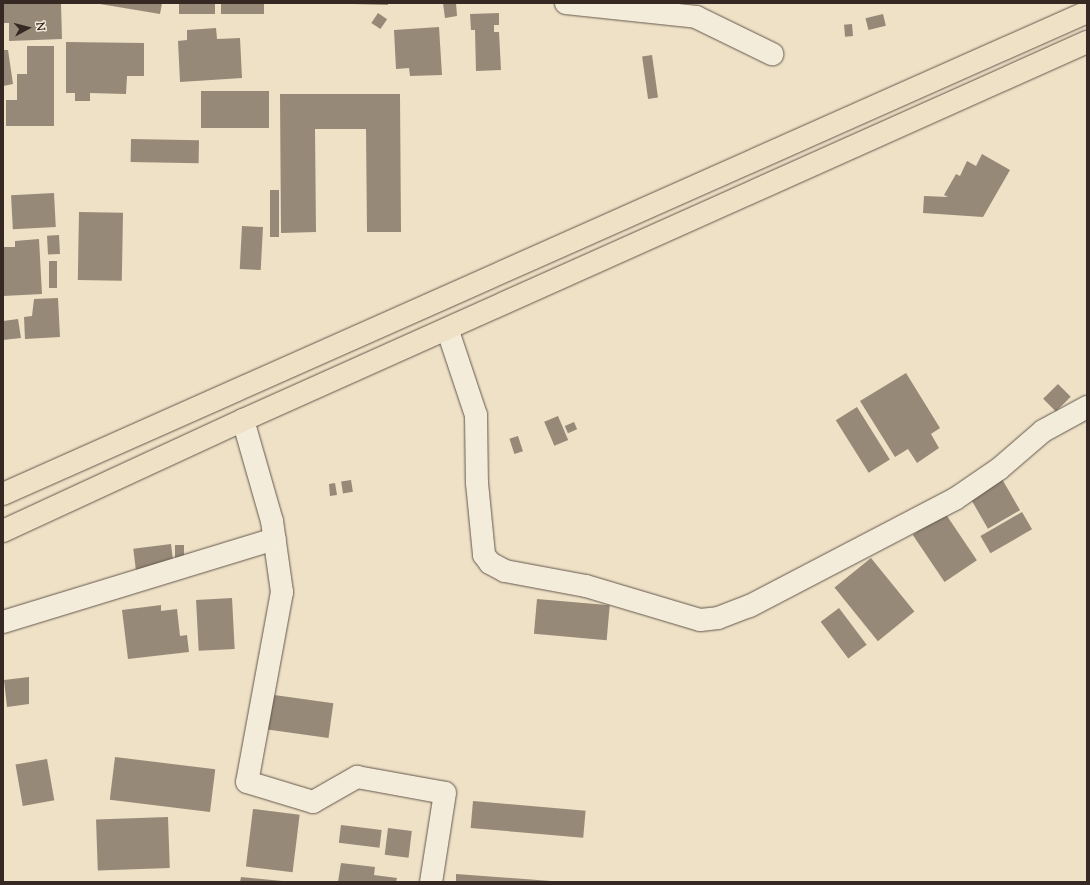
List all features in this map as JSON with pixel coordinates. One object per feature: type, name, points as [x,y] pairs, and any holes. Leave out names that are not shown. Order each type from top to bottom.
[{"type":"main road","points":[[3,494],[1087,12]]},
{"type":"main road","points":[[3,531],[243,420],[448,331],[1087,42]]},
{"type":"street","points":[[566,3],[696,17],[772,54]]},
{"type":"street","points":[[448,331],[476,416],[477,484],[484,555],[490,563],[505,571],[586,586],[700,620],[718,618],[750,606],[955,499],[998,469],[1043,431],[1087,407]]},
{"type":"street","points":[[243,420],[275,539],[282,592],[247,782],[313,802],[357,777],[445,793],[431,882]]},
{"type":"street","points":[[3,622],[275,539]]},
{"type":"building","points":[[3,3],[61,3],[62,39],[9,41],[9,23],[3,23]]},
{"type":"building","points":[[94,3],[162,3],[160,14]]},
{"type":"building","points":[[179,3],[215,3],[215,14],[179,14]]},
{"type":"building","points":[[221,3],[264,3],[264,14],[221,14]]},
{"type":"building","points":[[388,3],[388,5],[353,4]]},
{"type":"building","points":[[443,3],[456,3],[457,16],[445,18]]},
{"type":"building","points":[[378,13],[387,19],[380,29],[371,23]]},
{"type":"building","points":[[499,13],[499,25],[494,25],[494,32],[499,32],[501,70],[476,71],[475,30],[471,30],[470,14]]},
{"type":"building","points":[[883,14],[886,26],[868,30],[866,18]]},
{"type":"building","points":[[852,24],[853,36],[845,37],[844,25]]},
{"type":"building","points":[[439,27],[442,75],[410,76],[409,68],[396,69],[394,30]]},
{"type":"building","points":[[216,28],[217,39],[240,38],[242,78],[180,82],[178,41],[187,40],[187,30]]},
{"type":"building","points":[[66,42],[144,43],[144,76],[127,76],[126,94],[90,93],[90,101],[75,101],[75,93],[66,93]]},
{"type":"building","points":[[27,46],[54,46],[54,126],[6,126],[6,100],[17,100],[17,74],[27,74]]},
{"type":"building","points":[[3,50],[8,50],[13,84],[3,86]]},
{"type":"building","points":[[652,55],[658,98],[648,99],[642,56]]},
{"type":"building","points":[[201,91],[269,91],[269,128],[201,128]]},
{"type":"building","points":[[280,94],[400,94],[401,232],[367,232],[366,129],[315,129],[316,232],[281,233]]},
{"type":"building","points":[[131,139],[199,140],[199,163],[131,162]]},
{"type":"building","points":[[982,154],[1010,170],[983,217],[923,213],[924,196],[948,197],[944,195],[956,174],[960,176],[967,161],[976,166]]},
{"type":"building","points":[[270,190],[279,190],[279,237],[270,237]]},
{"type":"building","points":[[54,193],[56,227],[13,229],[11,195]]},
{"type":"building","points":[[79,212],[123,213],[122,281],[78,280]]},
{"type":"building","points":[[242,226],[263,227],[261,270],[240,269]]},
{"type":"building","points":[[59,235],[60,254],[48,255],[47,236]]},
{"type":"building","points":[[39,239],[42,294],[3,296],[3,247],[15,247],[15,241]]},
{"type":"building","points":[[49,261],[57,261],[57,288],[49,288]]},
{"type":"building","points":[[58,298],[60,337],[25,339],[24,317],[32,316],[34,299]]},
{"type":"building","points":[[18,319],[21,338],[3,340],[3,321]]},
{"type":"building","points":[[906,373],[940,428],[931,434],[939,448],[917,463],[908,449],[895,457],[860,401]]},
{"type":"building","points":[[1058,384],[1071,397],[1056,412],[1043,399]]},
{"type":"building","points":[[857,407],[890,460],[869,473],[836,420]]},
{"type":"building","points":[[558,416],[568,440],[554,446],[544,422]]},
{"type":"building","points":[[574,422],[577,429],[568,433],[565,426]]},
{"type":"building","points":[[518,436],[523,451],[514,454],[509,439]]},
{"type":"building","points":[[1002,479],[1020,510],[988,529],[970,498]]},
{"type":"building","points":[[351,480],[353,492],[343,493],[341,482]]},
{"type":"building","points":[[335,483],[337,495],[330,496],[329,484]]},
{"type":"building","points":[[1022,512],[1032,529],[990,553],[980,536]]},
{"type":"building","points":[[945,513],[977,560],[945,582],[913,535]]},
{"type":"building","points":[[171,544],[174,568],[136,572],[133,549]]},
{"type":"building","points":[[175,545],[184,545],[184,565],[175,565]]},
{"type":"building","points":[[871,558],[914,612],[878,641],[834,588]]},
{"type":"building","points":[[232,598],[235,649],[199,651],[196,600]]},
{"type":"building","points":[[537,599],[610,605],[607,640],[534,634]]},
{"type":"building","points":[[161,605],[161,611],[177,609],[180,636],[187,635],[189,652],[128,659],[122,610]]},
{"type":"building","points":[[839,608],[867,645],[848,659],[821,622]]},
{"type":"building","points":[[29,677],[29,704],[7,707],[4,680]]},
{"type":"building","points":[[267,694],[333,703],[328,738],[262,729]]},
{"type":"building","points":[[115,757],[215,769],[210,812],[110,800]]},
{"type":"building","points":[[47,759],[54,800],[23,806],[15,765]]},
{"type":"building","points":[[473,801],[586,811],[583,838],[471,828]]},
{"type":"building","points":[[253,809],[300,815],[293,872],[246,867]]},
{"type":"building","points":[[168,817],[170,868],[98,870],[96,820]]},
{"type":"building","points":[[341,825],[382,830],[380,848],[339,843]]},
{"type":"building","points":[[388,828],[412,831],[409,858],[385,855]]},
{"type":"building","points":[[341,863],[375,867],[374,875],[397,878],[396,882],[338,882]]},
{"type":"building","points":[[456,874],[551,881],[551,882],[456,882]]},
{"type":"building","points":[[241,877],[282,881],[282,882],[240,882]]}]
